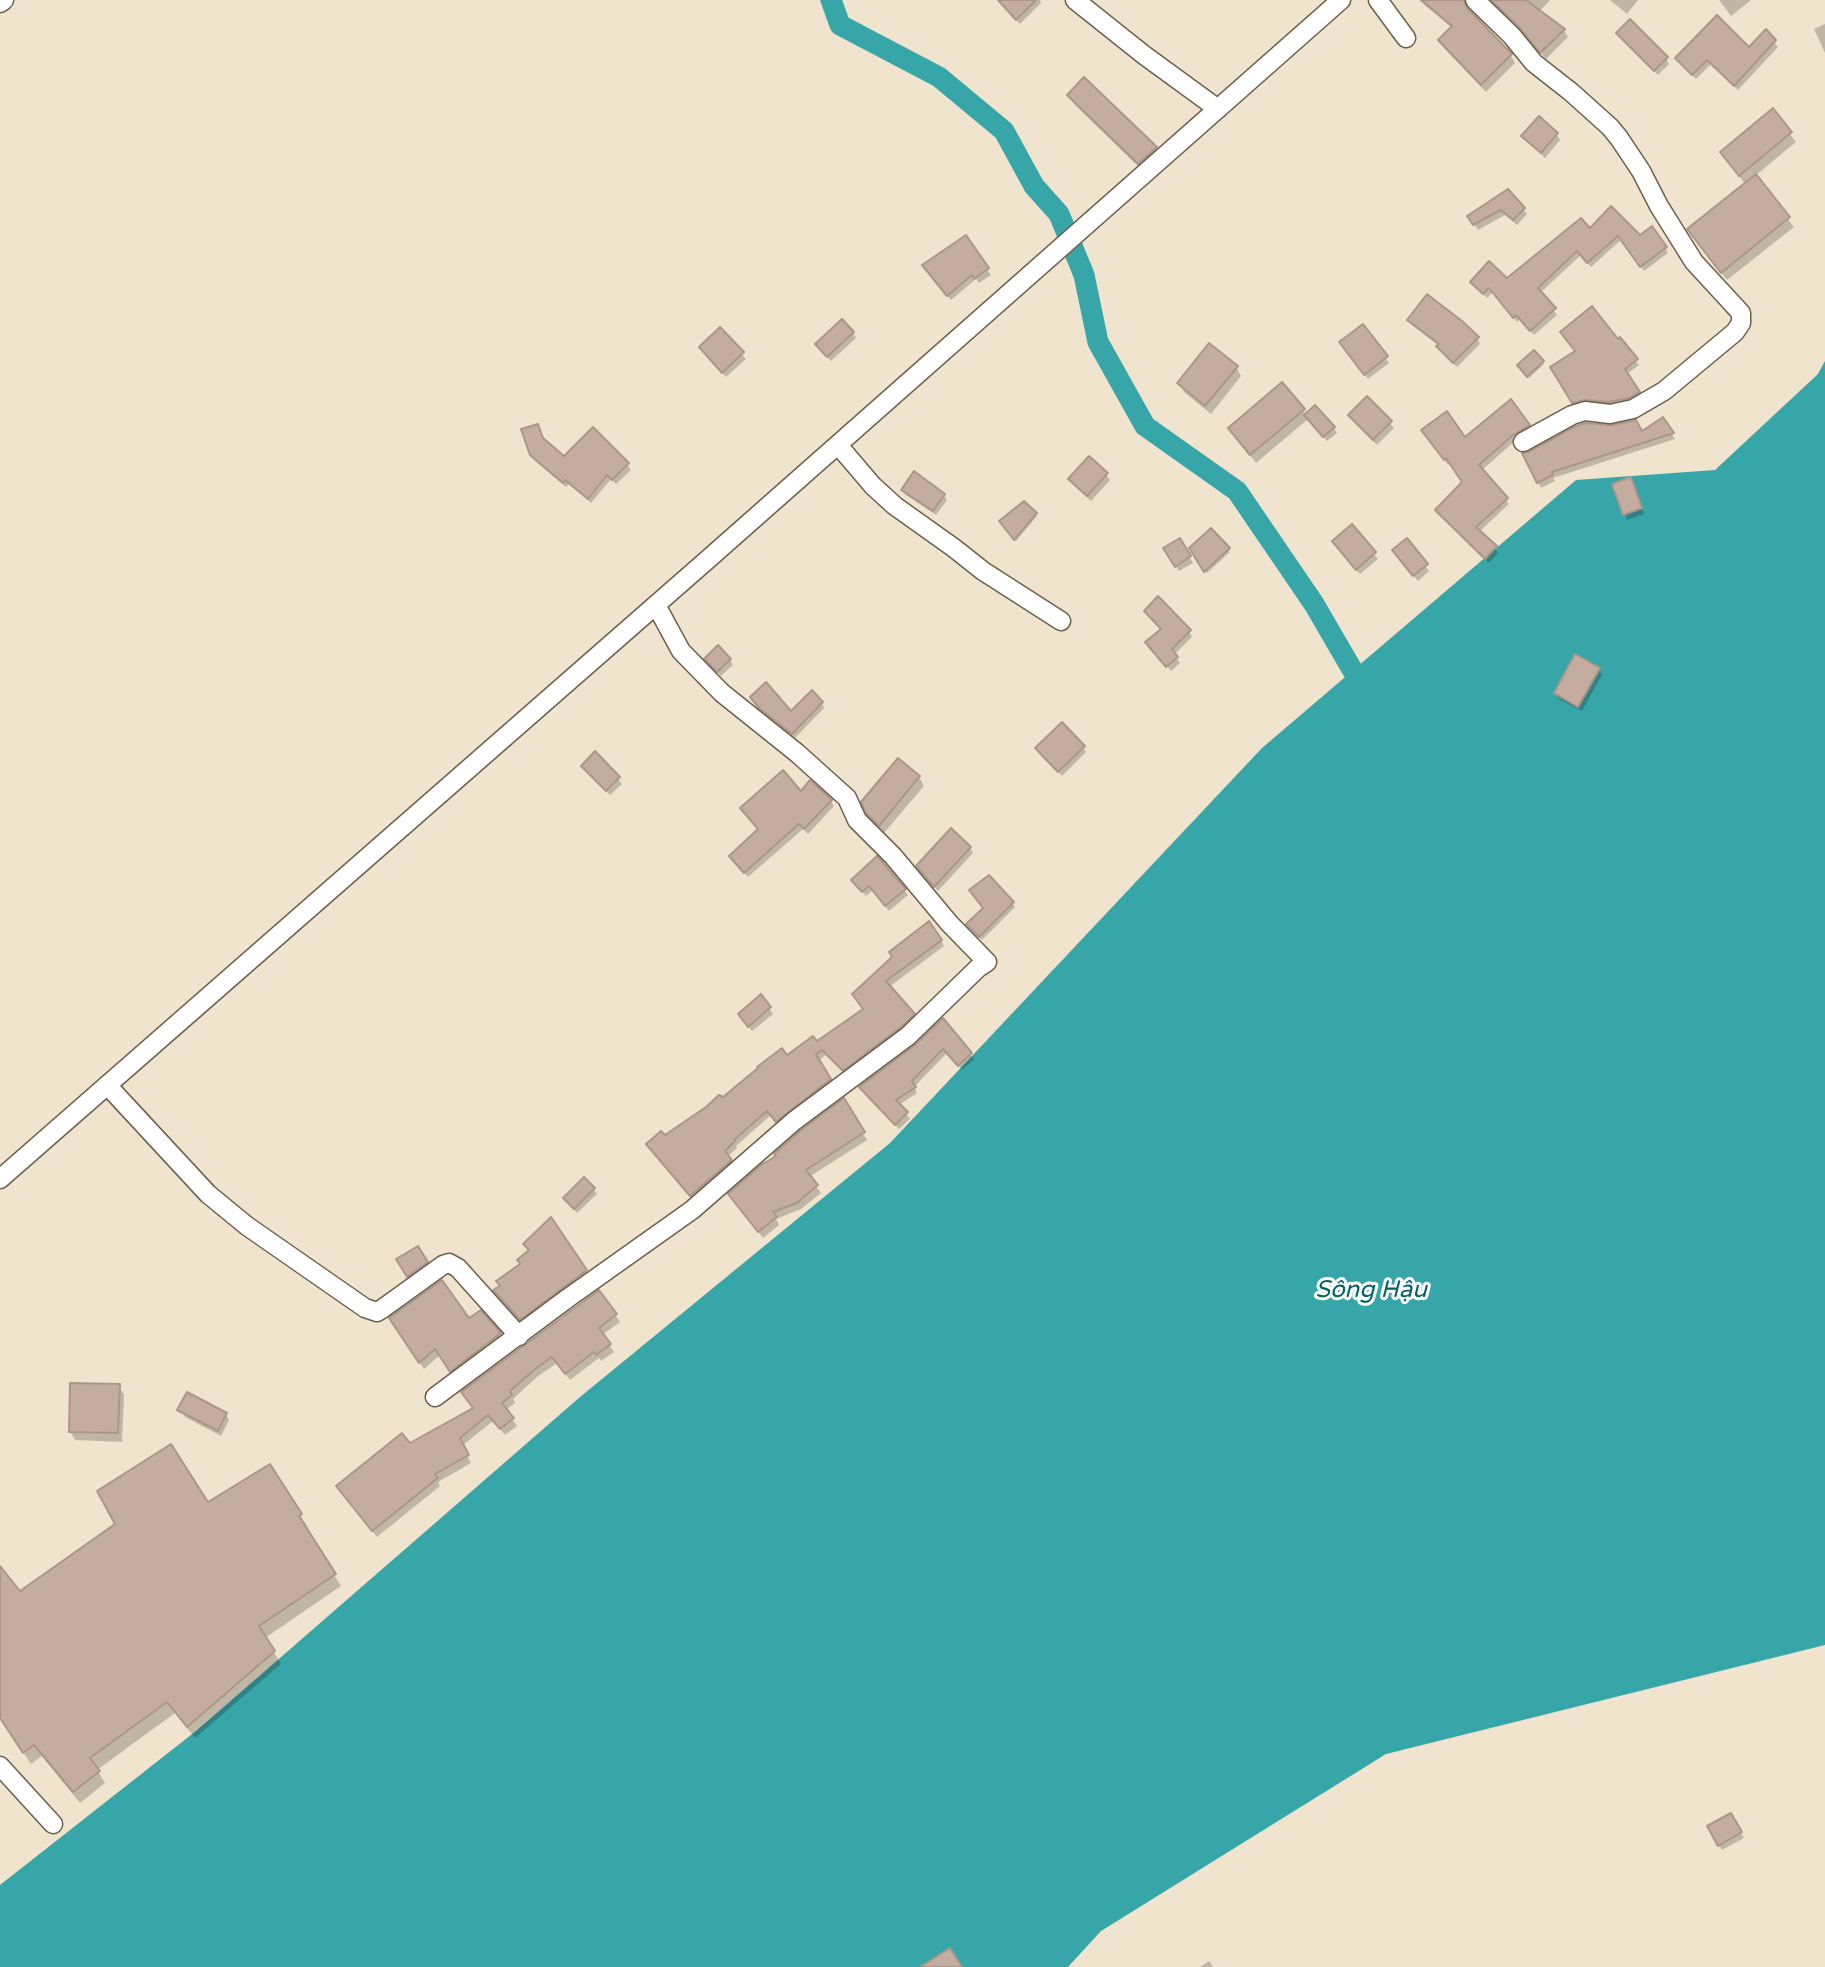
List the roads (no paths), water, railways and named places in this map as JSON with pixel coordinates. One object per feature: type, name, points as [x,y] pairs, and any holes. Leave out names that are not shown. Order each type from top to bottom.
[{"type":"street","points":[[1075,0],[1143,55],[1218,109]]},
{"type":"street","points":[[0,1179],[1341,0]]},
{"type":"street","points":[[1378,0],[1406,38]]},
{"type":"street","points":[[1475,0],[1512,36],[1534,63],[1610,127],[1641,171],[1694,262],[1741,313],[1741,323],[1735,332],[1664,391],[1633,409],[1610,414],[1585,411],[1572,415],[1523,442]]},
{"type":"street","points":[[838,445],[873,486],[895,506],[983,571],[1061,621]]},
{"type":"street","points":[[435,1397],[692,1210],[794,1121],[908,1036],[987,962],[948,923],[893,856],[857,820],[847,798],[797,753],[722,693],[681,651],[656,605]]},
{"type":"street","points":[[107,1085],[208,1194],[247,1226],[365,1308],[379,1311],[443,1265],[451,1263],[519,1336]]},
{"type":"street","points":[[0,1766],[53,1824]]},
{"type":"water","name":"Sông Hậu","points":[[1825,361],[1825,1645],[1386,1754],[1101,1931],[1068,1967],[0,1967],[0,1885],[196,1731],[580,1397],[890,1143],[1262,748],[1576,480],[1715,470],[1818,374]]},
{"type":"waterway","points":[[831,0],[840,25],[939,77],[1004,131],[1034,186],[1059,214],[1084,275],[1098,342],[1145,426],[1237,491],[1314,604],[1353,671]]}]
